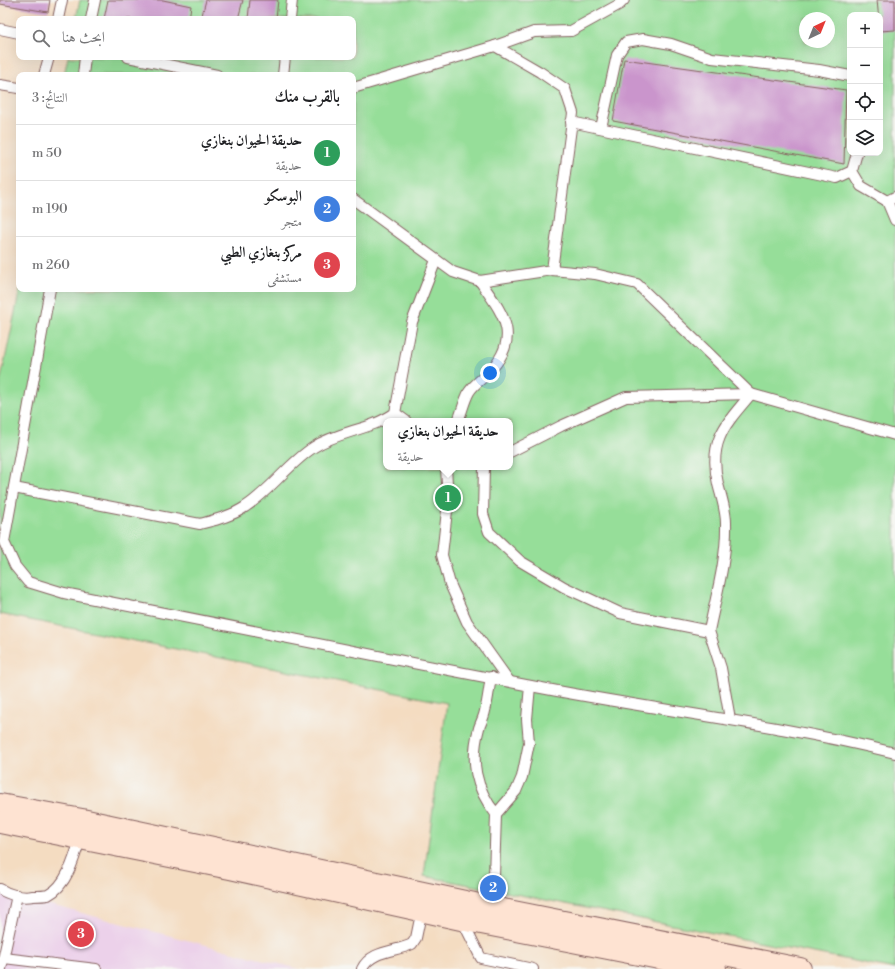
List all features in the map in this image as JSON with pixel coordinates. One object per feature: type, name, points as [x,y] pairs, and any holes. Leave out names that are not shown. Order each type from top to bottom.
[{"type":"main road","points":[[0,805],[82,820],[493,908],[800,969]]},
{"type":"main road","points":[[0,822],[422,909],[461,919],[683,966],[715,969]]},
{"type":"lane","points":[[59,16],[62,0]]},
{"type":"lane","points":[[92,16],[95,0]]},
{"type":"lane","points":[[290,16],[292,0]]},
{"type":"lane","points":[[356,87],[495,46],[534,32],[571,31],[620,4],[624,0]]},
{"type":"lane","points":[[0,29],[16,32]]},
{"type":"lane","points":[[601,128],[617,55],[626,42],[643,39],[671,44],[712,58],[819,70],[847,75]]},
{"type":"lane","points":[[495,46],[540,72],[565,89],[573,113],[552,270]]},
{"type":"lane","points":[[45,72],[48,60]]},
{"type":"lane","points":[[83,72],[85,60]]},
{"type":"lane","points":[[143,60],[202,72]]},
{"type":"lane","points":[[283,72],[285,60]]},
{"type":"lane","points":[[0,85],[16,88]]},
{"type":"lane","points":[[571,122],[837,178],[852,171]]},
{"type":"lane","points":[[856,156],[852,171],[861,186],[891,199],[895,220]]},
{"type":"lane","points":[[356,201],[453,272],[480,281],[552,270],[595,274],[637,284],[751,394]]},
{"type":"lane","points":[[388,418],[395,413],[412,322],[436,260]]},
{"type":"lane","points":[[459,418],[469,393],[477,382],[489,372],[502,355],[508,337],[505,318],[480,281]]},
{"type":"lane","points":[[49,292],[4,542],[15,566],[28,582],[64,593],[530,686],[730,719],[849,741],[895,752]]},
{"type":"lane","points":[[730,719],[721,668],[709,631],[726,543],[726,520],[716,478],[714,451],[724,426],[751,394]]},
{"type":"lane","points":[[513,450],[561,426],[626,397],[751,394],[895,435]]},
{"type":"lane","points":[[395,413],[402,418]]},
{"type":"lane","points":[[14,488],[200,524],[223,518],[245,507],[313,448],[330,438],[383,421]]},
{"type":"lane","points":[[446,470],[448,502],[442,555],[450,584],[467,622],[508,681]]},
{"type":"lane","points":[[484,470],[483,514],[488,532],[520,562],[564,587],[620,613],[709,631]]},
{"type":"lane","points":[[491,677],[485,711],[479,728],[475,751],[477,781],[484,799],[496,814]]},
{"type":"lane","points":[[493,908],[496,814],[516,791],[522,777],[529,742],[527,719],[530,686]]},
{"type":"lane","points":[[0,889],[6,893],[27,897],[48,894],[64,881],[73,862],[80,839]]},
{"type":"lane","points":[[2,969],[17,895]]},
{"type":"lane","points":[[362,969],[370,958],[412,944],[416,938],[422,909]]},
{"type":"lane","points":[[461,919],[485,969]]},
{"type":"lane","points":[[4,958],[96,969]]},
{"type":"lane","points":[[481,958],[533,969]]},
{"type":"shaded area","points":[[0,893],[27,899],[299,969],[0,969]]},
{"type":"green space","points":[[80,0],[895,0],[895,969],[424,876],[447,703],[0,614],[0,383],[19,292],[356,292],[356,72],[65,72],[67,60],[356,60],[356,16],[77,16]]},
{"type":"building","points":[[0,0],[50,0],[48,12],[0,4]]},
{"type":"building","points":[[108,0],[163,0],[191,6],[189,16],[105,16]]},
{"type":"building","points":[[206,0],[243,0],[239,16],[202,16]]},
{"type":"building","points":[[250,0],[278,0],[276,16],[248,16]]},
{"type":"building","points":[[877,0],[895,0],[895,30],[883,31],[883,12],[878,12]]},
{"type":"building","points":[[624,59],[846,90],[844,164],[613,121]]},
{"type":"place","name":"حديقة الحيوان بنغازي","points":[[448,498]]},
{"type":"place","name":"البوسكو","points":[[493,888]]},
{"type":"place","name":"مركز بنغازي الطبي","points":[[81,934]]}]
